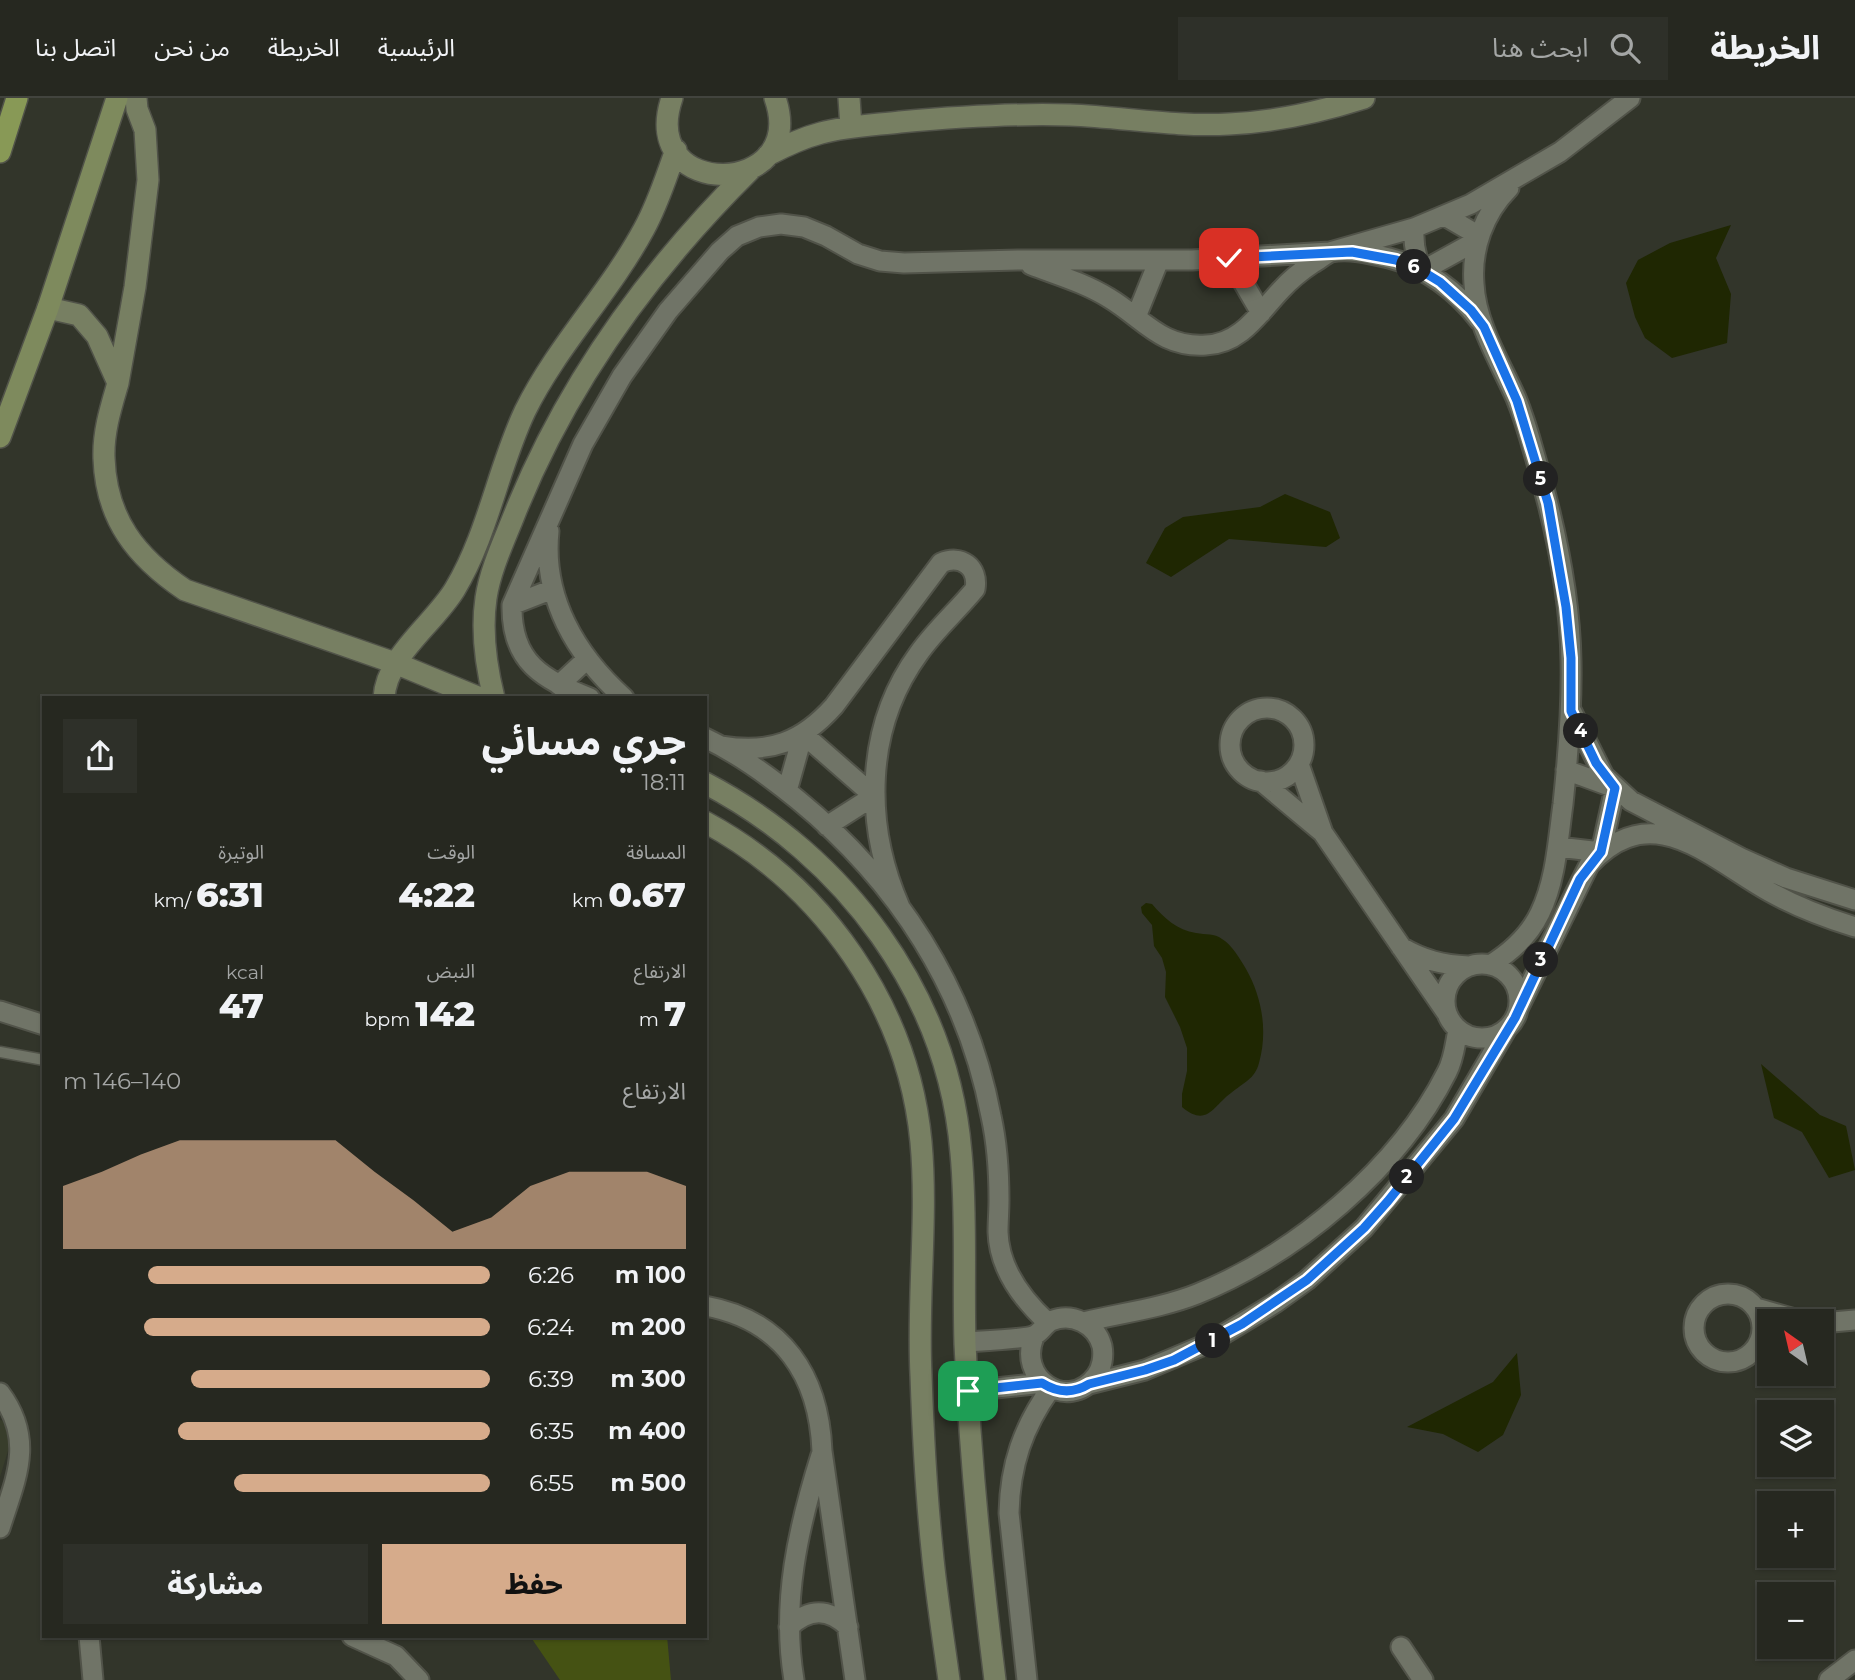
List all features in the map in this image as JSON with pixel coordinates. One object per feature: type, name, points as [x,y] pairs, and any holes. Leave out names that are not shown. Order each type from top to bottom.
[{"type":"highway","points":[[0,152],[18,98]]},
{"type":"main road","points":[[0,437],[48,308],[117,98]]},
{"type":"main road","points":[[136,98],[145,130],[148,180],[135,288],[118,383],[107,424],[104,456],[107,489],[118,520],[135,548],[158,572],[185,590],[395,663],[475,696]]},
{"type":"main road","points":[[672,98],[667,124],[676,150],[693,167],[717,176],[750,170]]},
{"type":"main road","points":[[768,155],[778,134],[779,111],[775,98]]},
{"type":"main road","points":[[849,98],[851,127]]},
{"type":"main road","points":[[493,696],[486,667],[486,598],[500,550],[526,486],[556,424],[583,377],[666,259],[706,213],[768,155],[803,138],[851,127],[960,117],[1070,115],[1179,124],[1229,124],[1278,119],[1364,98]]},
{"type":"main road","points":[[384,696],[386,681],[395,663],[454,589],[478,541],[525,411],[558,356],[643,231],[658,201],[676,150]]},
{"type":"main road","points":[[48,308],[79,315],[97,336],[118,383]]},
{"type":"main road","points":[[707,784],[739,801],[789,836],[835,878],[874,925],[912,988],[933,1033],[951,1092],[961,1153],[968,1391],[979,1555],[995,1680]]},
{"type":"main road","points":[[707,823],[731,836],[774,867],[813,903],[846,944],[886,1014],[912,1089],[920,1142],[920,1373],[932,1550],[949,1680]]},
{"type":"street","points":[[1018,260],[1110,298],[1152,331],[1170,341],[1190,346],[1210,345],[1230,339],[1247,328],[1302,270],[1330,252],[1414,228],[1445,216],[1520,177],[1560,152],[1630,98]]},
{"type":"street","points":[[1490,965],[1519,943],[1535,921],[1546,896],[1558,847],[1571,711],[1571,658],[1566,607],[1548,503],[1517,401],[1484,327],[1474,284],[1478,240],[1494,205],[1520,177]]},
{"type":"street","points":[[1445,216],[1457,222],[1478,240]]},
{"type":"street","points":[[585,696],[538,672],[522,653],[512,622],[512,605],[583,444],[622,376],[668,311],[720,251],[737,236],[759,227],[781,223],[804,227],[858,254],[880,261],[904,263],[1159,260],[1330,252],[1374,255],[1396,260],[1422,271],[1457,295],[1484,327]]},
{"type":"street","points":[[1414,228],[1414,250],[1422,271]]},
{"type":"street","points":[[1422,271],[1478,240]]},
{"type":"street","points":[[1229,258],[1261,313]]},
{"type":"street","points":[[1136,317],[1159,260]]},
{"type":"street","points":[[550,517],[548,565],[552,589],[566,626],[587,659],[623,696]]},
{"type":"street","points":[[714,742],[743,750],[784,743],[803,734],[820,722],[834,706],[941,563],[954,559],[968,564],[976,575],[975,589],[937,629],[917,655],[900,684],[879,747],[874,796],[876,828],[883,864],[901,907]]},
{"type":"street","points":[[512,605],[552,589]]},
{"type":"street","points":[[559,685],[587,659]]},
{"type":"street","points":[[1323,833],[1261,782],[1241,771],[1230,750],[1231,738],[1234,727],[1251,711],[1274,708],[1295,720],[1304,741],[1299,764],[1323,833],[1458,1030],[1478,1039],[1489,1038],[1506,1030]]},
{"type":"street","points":[[1571,711],[1596,763],[1615,788],[1631,801],[1738,865],[1773,894],[1812,912],[1855,927]]},
{"type":"street","points":[[787,791],[803,734]]},
{"type":"street","points":[[803,734],[874,796]]},
{"type":"street","points":[[714,742],[787,791],[827,825],[901,907],[942,971],[972,1042],[983,1079],[997,1155],[998,1235],[1002,1255],[1019,1293],[1042,1329]]},
{"type":"street","points":[[1261,782],[1276,780],[1289,774],[1299,764]]},
{"type":"street","points":[[1566,770],[1615,788]]},
{"type":"street","points":[[1601,852],[1615,788]]},
{"type":"street","points":[[827,825],[874,796]]},
{"type":"street","points":[[1518,1007],[1580,879],[1601,852],[1634,835],[1653,833],[1672,836],[1738,865],[1855,900]]},
{"type":"street","points":[[1558,847],[1601,852]]},
{"type":"street","points":[[968,1391],[1047,1385],[1066,1391],[1145,1370],[1209,1343],[1275,1303],[1307,1280],[1364,1228],[1445,1130],[1515,1018],[1518,1007],[1519,996],[1509,976],[1490,965],[1449,965],[1431,961],[1398,944]]},
{"type":"street","points":[[1446,1012],[1444,1001],[1451,981],[1468,966]]},
{"type":"street","points":[[0,1012],[42,1025]]},
{"type":"street","points":[[965,1342],[1042,1329],[1066,1318],[1083,1322],[1195,1295],[1265,1260],[1318,1222],[1358,1188],[1410,1129],[1448,1071],[1458,1030]]},
{"type":"street","points":[[1757,1349],[1738,1361],[1717,1361],[1699,1348],[1693,1327],[1700,1307],[1718,1294],[1739,1295],[1760,1309]]},
{"type":"street","points":[[707,1307],[736,1314],[761,1328],[783,1346],[801,1368],[814,1394],[821,1422],[822,1451],[855,1680]]},
{"type":"street","points":[[1834,1322],[1855,1320]]},
{"type":"street","points":[[1083,1322],[1097,1334],[1103,1351],[1100,1369],[1089,1384]]},
{"type":"street","points":[[1042,1329],[1030,1352],[1030,1360],[1032,1369],[1047,1385]]},
{"type":"street","points":[[1027,1680],[1009,1513],[1010,1490],[1018,1447],[1047,1385]]},
{"type":"street","points":[[0,1393],[10,1407],[20,1434],[20,1463],[0,1528]]},
{"type":"street","points":[[793,1680],[789,1627],[795,1555],[804,1508],[822,1451]]},
{"type":"street","points":[[789,1627],[799,1617],[812,1612],[826,1612],[848,1627]]},
{"type":"street","points":[[89,1638],[93,1680]]},
{"type":"street","points":[[356,1638],[396,1656],[419,1680]]},
{"type":"street","points":[[1401,1647],[1423,1680]]},
{"type":"lane","points":[[0,1052],[42,1060]]},
{"type":"shaded area","points":[[1731,225],[1716,258],[1731,294],[1727,343],[1672,358],[1645,338],[1635,317],[1626,283],[1638,260],[1670,243]]},
{"type":"shaded area","points":[[1285,494],[1330,512],[1340,538],[1326,547],[1229,539],[1171,577],[1146,563],[1165,528],[1183,517],[1260,507]]},
{"type":"shaded area","points":[[1146,903],[1152,904],[1166,919],[1183,929],[1216,936],[1226,942],[1246,969],[1260,1003],[1263,1039],[1255,1073],[1204,1115],[1198,1116],[1182,1107],[1187,1048],[1165,997],[1166,972],[1162,958],[1154,946],[1152,925],[1142,913],[1141,907]]},
{"type":"shaded area","points":[[1761,1064],[1820,1115],[1846,1126],[1855,1170],[1829,1178],[1802,1132],[1774,1118]]},
{"type":"shaded area","points":[[1517,1353],[1521,1395],[1503,1435],[1478,1452],[1443,1434],[1407,1427],[1493,1382]]},
{"type":"shaded area","points":[[0,1420],[16,1425],[0,1477]]},
{"type":"shaded area","points":[[531,1638],[667,1638],[671,1680],[560,1680]]},
{"type":"route","points":[[968,1391],[1042,1383],[1059,1391],[1066,1391],[1145,1370],[1209,1343],[1307,1280],[1364,1228],[1454,1119],[1515,1018],[1580,879],[1601,852],[1615,788],[1596,763],[1571,711],[1571,658],[1566,607],[1548,503],[1517,401],[1484,327],[1457,295],[1440,282],[1396,260],[1352,252],[1229,258]]}]
